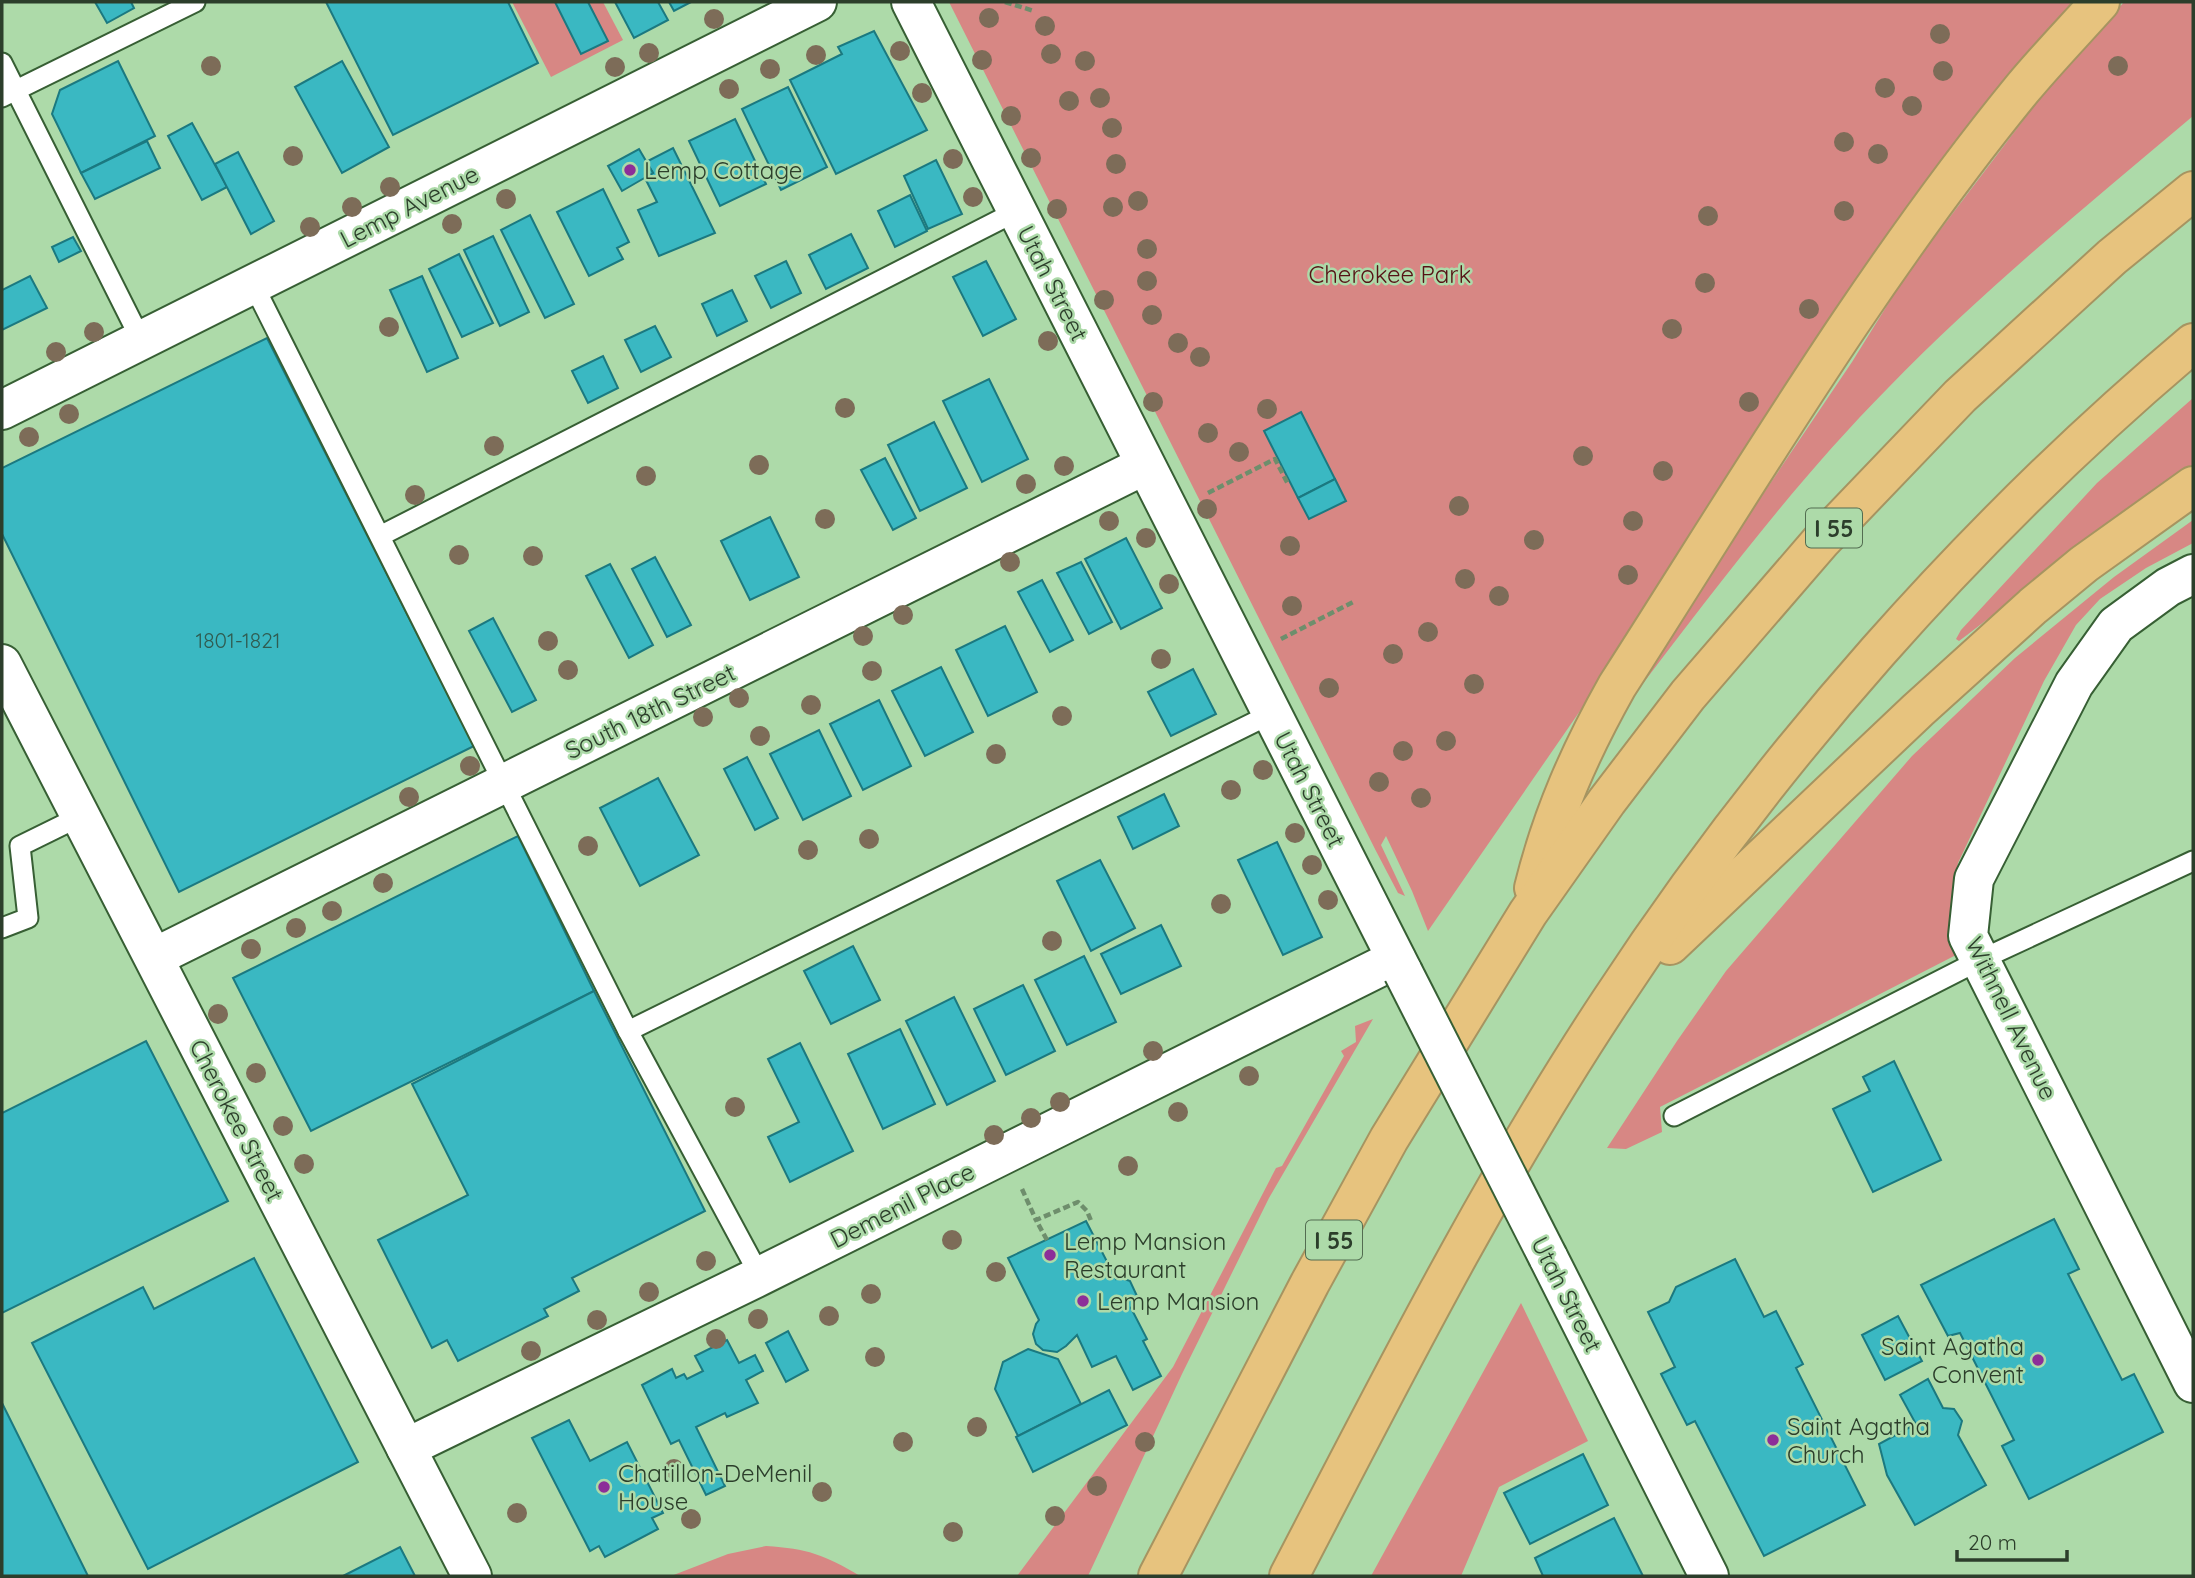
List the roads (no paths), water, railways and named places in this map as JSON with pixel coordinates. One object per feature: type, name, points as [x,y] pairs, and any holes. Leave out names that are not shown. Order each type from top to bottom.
[{"type":"highway","points":[[1528,913],[1558,806],[1585,744],[1616,686],[1831,354],[1928,213],[2023,89],[2100,2]]},
{"type":"highway","name":"I 55","points":[[1158,1576],[1310,1283],[1389,1139],[1528,913],[1607,802],[1688,695],[1821,541],[1960,396],[2112,257],[2193,191]]},
{"type":"highway","points":[[1289,1576],[1476,1224],[1610,1001],[1726,836],[1853,681],[1987,534],[2129,397],[2193,343]]},
{"type":"highway","points":[[1610,1001],[1918,710],[2033,606],[2094,557],[2193,486]]},
{"type":"street","name":"Lemp Avenue","points":[[2,410],[817,2]]},
{"type":"street","name":"Utah Street","points":[[911,2],[1709,1576]]},
{"type":"street","name":"South 18th Street","points":[[155,957],[1145,465]]},
{"type":"street","name":"Withnell Avenue","points":[[2193,574],[2168,586],[2116,625],[2074,684],[1974,879],[1968,936],[2193,1383]]},
{"type":"street","name":"Cherokee Street","points":[[2,664],[472,1576]]},
{"type":"street","name":"Demenil Place","points":[[406,1448],[1399,966]]},
{"type":"lane","points":[[9,94],[195,2]]},
{"type":"lane","points":[[2,63],[9,94],[141,340]]},
{"type":"lane","points":[[380,536],[1017,211]]},
{"type":"lane","points":[[253,284],[628,1031],[760,1276]]},
{"type":"lane","points":[[628,1031],[1272,714]]},
{"type":"lane","points":[[2,928],[28,918],[20,846],[81,816]]},
{"type":"lane","points":[[1674,1116],[1980,960],[2193,861]]},
{"type":"place","name":"Lemp Cottage","points":[[630,170]]},
{"type":"place","name":"Lemp Mansion Restaurant","points":[[1050,1255]]},
{"type":"place","name":"Lemp Mansion","points":[[1083,1301]]},
{"type":"place","name":"Saint Agatha Convent","points":[[2038,1360]]},
{"type":"place","name":"Saint Agatha Church","points":[[1773,1440]]},
{"type":"place","name":"Chatillon-DeMenil House","points":[[604,1487]]},
{"type":"park label","name":"Cherokee Park","points":[[1390,274]]}]
